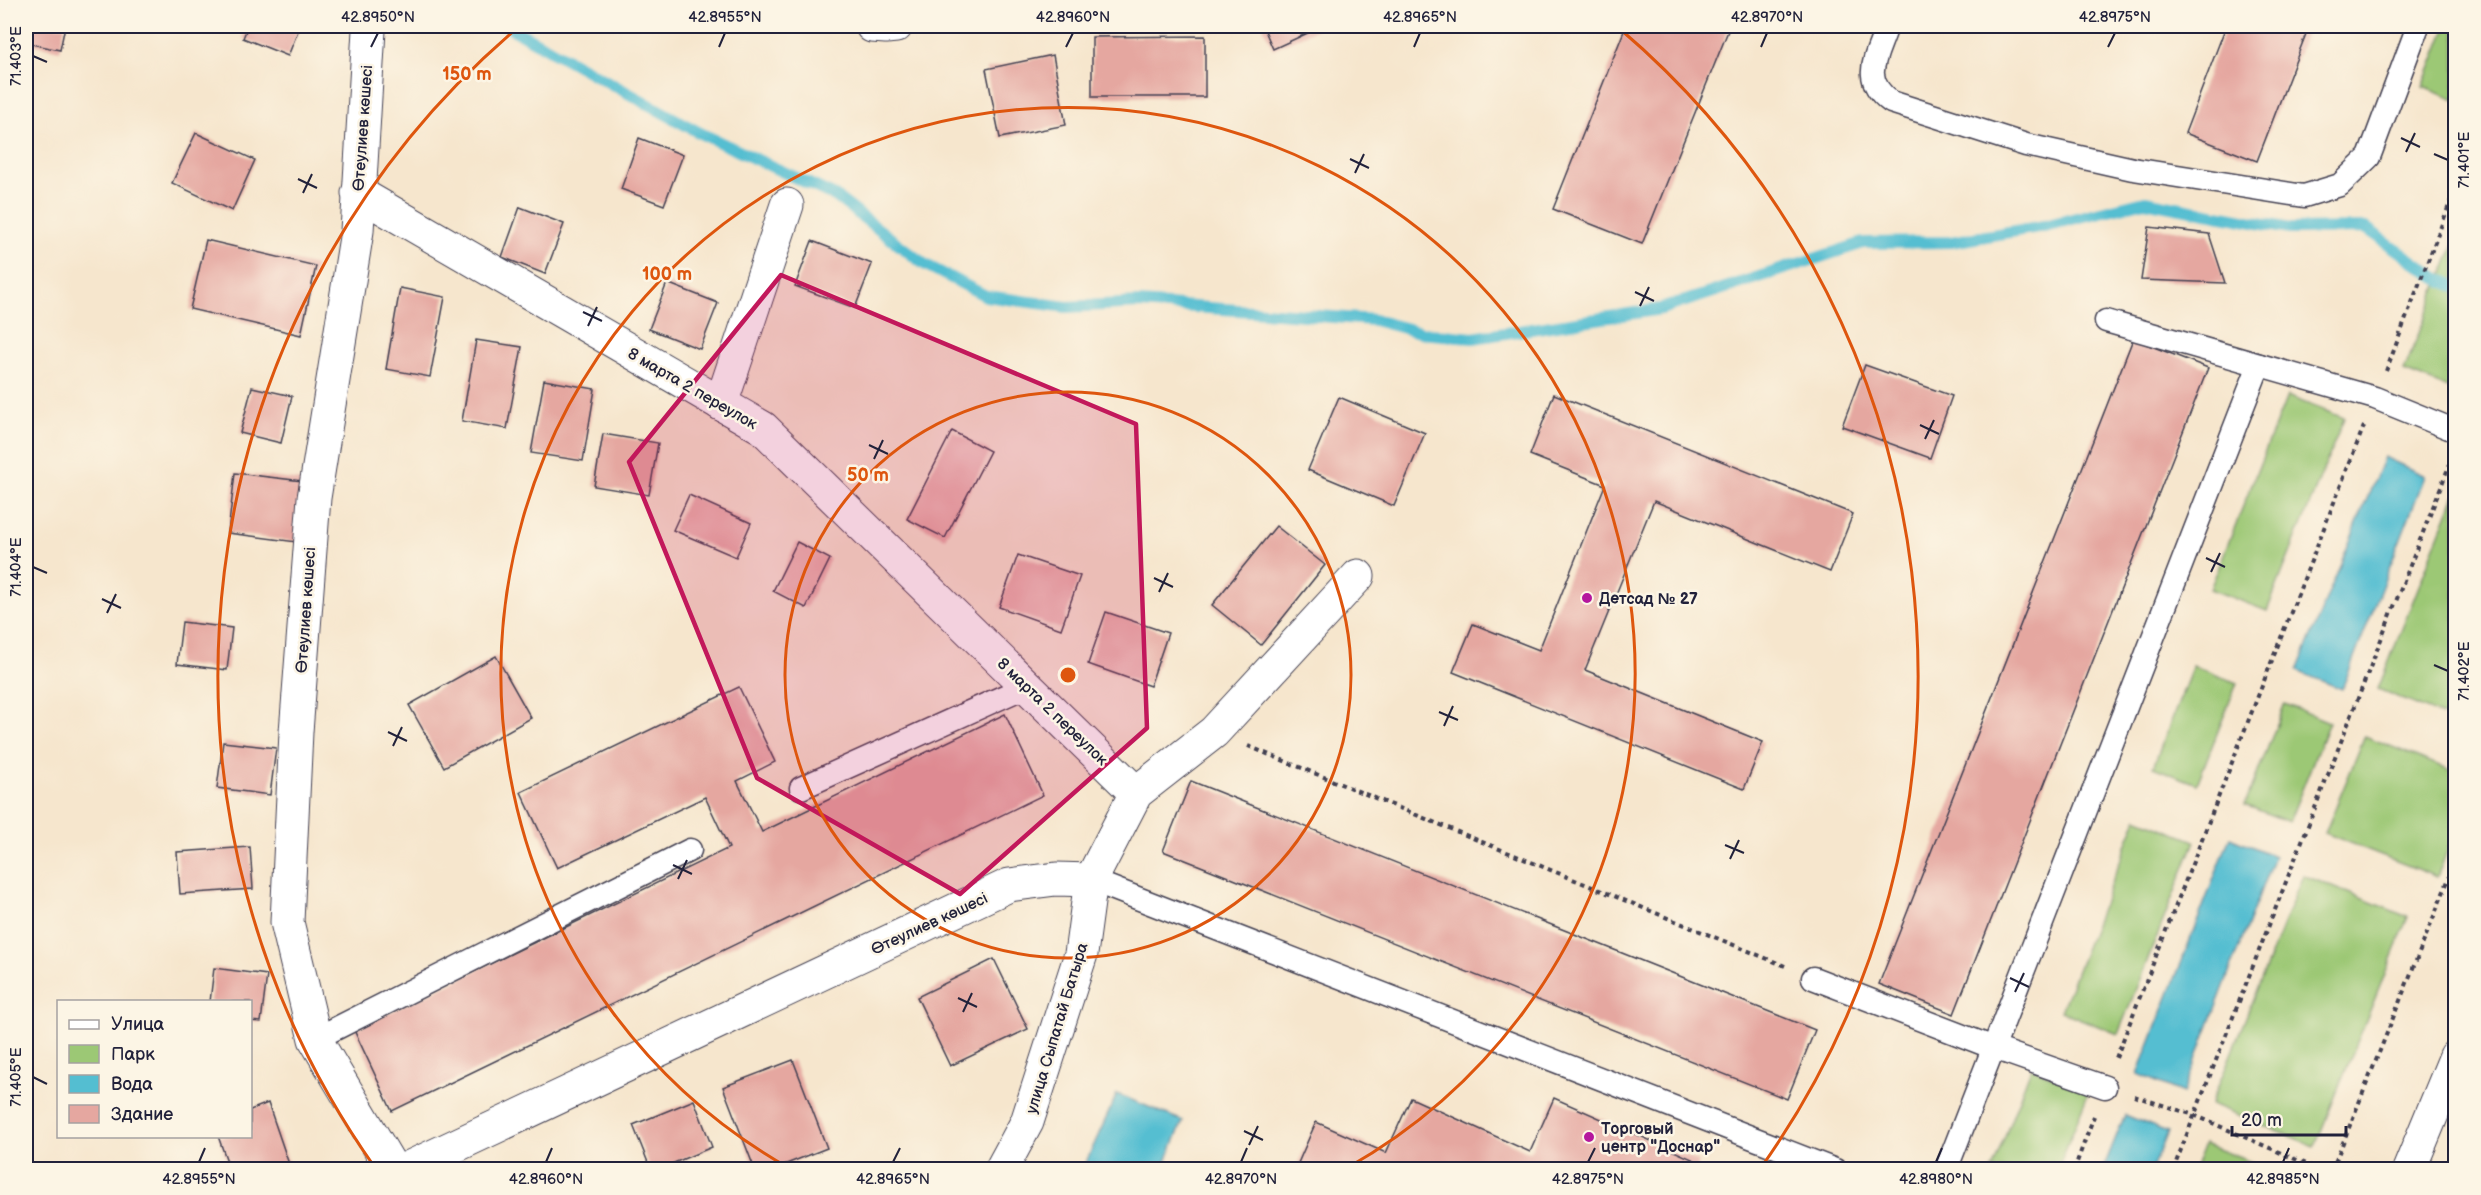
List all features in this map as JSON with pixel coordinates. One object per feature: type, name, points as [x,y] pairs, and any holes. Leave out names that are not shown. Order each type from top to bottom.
[{"type":"street","points":[[872,26],[896,26]]},
{"type":"street","name":"Өтеулиев көшесі","points":[[369,30],[357,231],[314,498],[296,732],[287,922],[315,1039],[393,1170]]},
{"type":"street","name":"8 марта 2 переулок","points":[[358,193],[763,428],[1136,793]]},
{"type":"street","points":[[721,404],[787,204]]},
{"type":"street","points":[[1091,880],[1136,793],[1214,732],[1358,576]]},
{"type":"street","name":"Өтеулиев көшесі","points":[[404,1170],[1009,885],[1056,879],[1091,880]]},
{"type":"street","name":"улица Сыпатай Батыра","points":[[1001,1170],[1027,1122],[1081,954],[1091,880]]},
{"type":"street","points":[[2409,1170],[2456,1056]]},
{"type":"lane","points":[[1887,26],[1871,75],[1877,92],[1891,102],[2026,145],[2133,169],[2304,196],[2340,185],[2369,157],[2418,26]]},
{"type":"lane","points":[[2106,321],[2376,398],[2456,431]]},
{"type":"lane","points":[[1946,1170],[2259,365]]},
{"type":"lane","points":[[801,788],[1027,686]]},
{"type":"lane","points":[[315,1039],[690,850]]},
{"type":"lane","points":[[1091,880],[1835,1170]]},
{"type":"lane","points":[[1813,978],[1994,1048],[2105,1087]]},
{"type":"path","points":[[2074,1170],[2376,398],[2456,187]]},
{"type":"path","points":[[2173,1170],[2456,451]]},
{"type":"path","points":[[1214,732],[1813,978]]},
{"type":"path","points":[[2332,1170],[2456,861]]},
{"type":"path","points":[[2105,1087],[2194,1115],[2320,1170]]},
{"type":"highlighted area","points":[[781,275],[1136,424],[1147,728],[960,894],[757,778],[629,462]]},
{"type":"green space","points":[[2447,26],[2455,26],[2455,100],[2423,87]]},
{"type":"green space","points":[[2455,242],[2455,391],[2404,371]]},
{"type":"green space","points":[[2287,396],[2344,418],[2267,611],[2210,589]]},
{"type":"green space","points":[[2455,495],[2455,721],[2378,689]]},
{"type":"green space","points":[[2193,666],[2237,683],[2197,784],[2153,767]]},
{"type":"green space","points":[[2285,704],[2329,722],[2289,822],[2245,805]]},
{"type":"green space","points":[[2365,736],[2455,772],[2455,831],[2437,877],[2325,833]]},
{"type":"green space","points":[[2137,818],[2195,841],[2118,1034],[2061,1011]]},
{"type":"green space","points":[[2303,875],[2408,917],[2315,1146],[2211,1104]]},
{"type":"green space","points":[[2031,1068],[2089,1091],[2058,1169],[1992,1170]]},
{"type":"green space","points":[[2204,1144],[2269,1169],[2194,1169]]},
{"type":"water","points":[[2384,457],[2425,476],[2342,689],[2297,671]]},
{"type":"water","points":[[2230,837],[2274,856],[2183,1093],[2138,1074]]},
{"type":"water","points":[[1117,1094],[1183,1121],[1163,1169],[1083,1169]]},
{"type":"water","points":[[2125,1115],[2167,1132],[2152,1169],[2103,1169]]},
{"type":"building","points":[[26,26],[65,26],[60,50],[26,43]]},
{"type":"building","points":[[248,26],[300,26],[288,56],[243,38]]},
{"type":"building","points":[[1263,26],[1320,26],[1321,27],[1273,49]]},
{"type":"building","points":[[1626,26],[1730,26],[1642,244],[1553,209]]},
{"type":"building","points":[[2226,26],[2309,26],[2257,161],[2185,133]]},
{"type":"building","points":[[1205,36],[1205,97],[1092,97],[1092,37]]},
{"type":"building","points":[[1053,55],[1066,125],[1000,138],[986,69]]},
{"type":"building","points":[[196,133],[255,160],[232,211],[172,183]]},
{"type":"building","points":[[639,138],[683,155],[664,205],[621,189]]},
{"type":"building","points":[[520,207],[564,224],[545,274],[502,257]]},
{"type":"building","points":[[2149,227],[2209,234],[2225,283],[2141,280]]},
{"type":"building","points":[[206,240],[316,266],[301,335],[190,309]]},
{"type":"building","points":[[812,241],[872,264],[855,308],[795,286]]},
{"type":"building","points":[[667,283],[718,303],[700,349],[649,329]]},
{"type":"building","points":[[400,288],[445,297],[430,377],[386,369]]},
{"type":"building","points":[[2133,339],[2208,368],[1954,1014],[1879,984]]},
{"type":"building","points":[[476,340],[522,347],[507,429],[462,421]]},
{"type":"building","points":[[1865,365],[1952,396],[1930,458],[1842,426]]},
{"type":"building","points":[[544,380],[595,389],[583,461],[531,453]]},
{"type":"building","points":[[252,387],[292,396],[281,443],[240,433]]},
{"type":"building","name":"Детсад № 27","points":[[1554,394],[1853,514],[1830,572],[1654,501],[1585,670],[1763,742],[1744,789],[1453,672],[1473,624],[1539,650],[1605,485],[1530,455]]},
{"type":"building","points":[[1339,397],[1425,433],[1394,506],[1308,470]]},
{"type":"building","points":[[952,431],[990,451],[945,538],[907,519]]},
{"type":"building","points":[[603,434],[658,443],[649,495],[594,486]]},
{"type":"building","points":[[235,473],[311,482],[304,543],[228,533]]},
{"type":"building","points":[[689,495],[751,523],[736,557],[673,530]]},
{"type":"building","points":[[1276,526],[1325,565],[1261,645],[1212,605]]},
{"type":"building","points":[[797,542],[830,559],[806,608],[773,591]]},
{"type":"building","points":[[1018,555],[1080,576],[1061,629],[999,607]]},
{"type":"building","points":[[1106,612],[1168,633],[1150,686],[1088,664]]},
{"type":"building","points":[[182,622],[232,628],[227,670],[177,664]]},
{"type":"building","points":[[496,656],[531,718],[444,767],[409,705]]},
{"type":"building","points":[[739,687],[775,762],[737,781],[762,832],[1005,714],[1043,795],[392,1111],[354,1030],[729,848],[705,797],[557,868],[521,792]]},
{"type":"building","points":[[223,742],[276,748],[270,795],[217,788]]},
{"type":"building","points":[[1191,781],[1815,1030],[1787,1099],[1163,851]]},
{"type":"building","points":[[250,847],[253,889],[180,894],[177,852]]},
{"type":"building","points":[[994,959],[1028,1029],[950,1066],[917,997]]},
{"type":"building","points":[[214,968],[267,975],[261,1022],[252,1021],[252,1000],[210,1000]]},
{"type":"building","points":[[793,1060],[827,1148],[771,1170],[755,1170],[723,1087]]},
{"type":"building","name":"Торговый центр \"Доснар\"","points":[[1411,1098],[1530,1152],[1554,1098],[1699,1162],[1695,1170],[1295,1170],[1316,1122],[1386,1153]]},
{"type":"building","points":[[694,1100],[712,1147],[657,1170],[651,1170],[633,1125]]},
{"type":"building","points":[[268,1103],[291,1170],[230,1170],[219,1138],[252,1138],[252,1109]]},
{"type":"waterway","points":[[507,26],[700,133],[835,196],[924,264],[986,296],[1067,307],[1139,303],[1374,320],[1423,333],[1473,338],[1661,309],[1863,243],[1951,242],[2044,226],[2145,201],[2290,229],[2366,228],[2437,278],[2456,287]]},
{"type":"place","name":"Детсад № 27","points":[[1587,598]]},
{"type":"place","name":"Торговый центр \"Доснар\"","points":[[1589,1137]]}]
